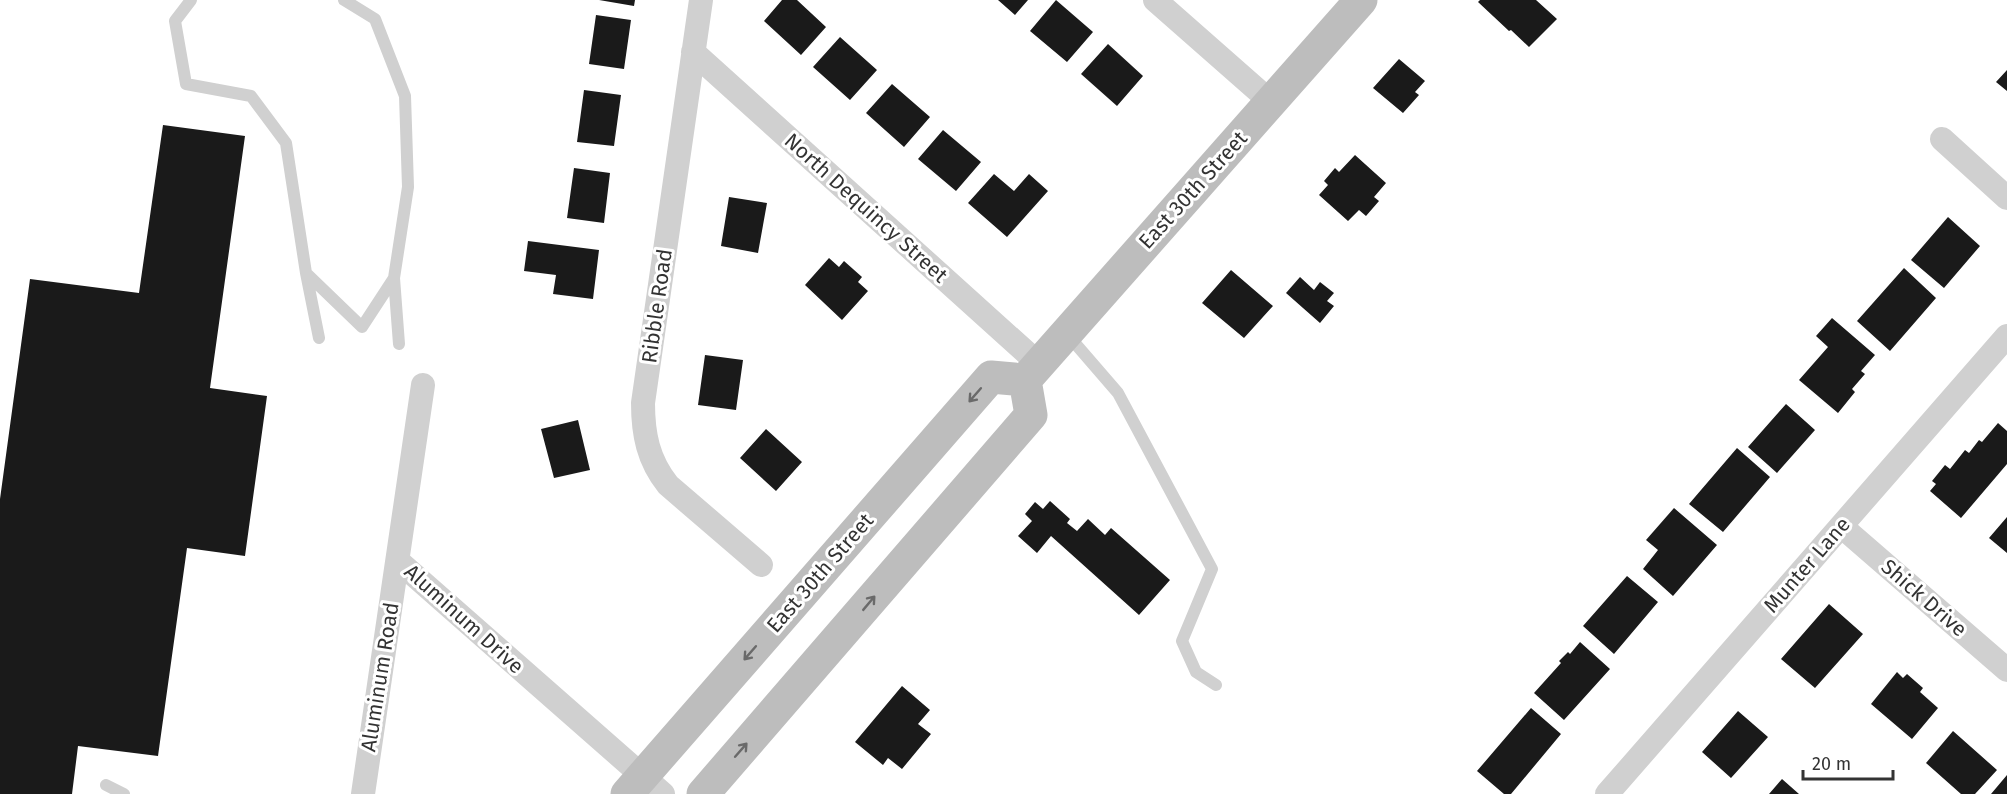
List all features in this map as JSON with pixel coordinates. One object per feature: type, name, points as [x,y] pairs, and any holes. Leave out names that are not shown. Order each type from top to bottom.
[{"type":"main road","name":"East 30th Street","points":[[644,788],[991,377],[1032,372],[1361,0]]},
{"type":"main road","points":[[703,794],[1031,415],[1032,372]]},
{"type":"street","name":"Ribble Road","points":[[700,0],[643,403],[645,436],[656,468],[668,485],[761,565]]},
{"type":"street","points":[[1155,0],[1271,102]]},
{"type":"street","name":"North Dequincy Street","points":[[693,52],[1032,372]]},
{"type":"street","points":[[1942,140],[2007,198]]},
{"type":"street","name":"Munter Lane","points":[[1609,793],[2007,336]]},
{"type":"street","name":"Aluminum Drive","points":[[423,385],[398,561],[644,788]]},
{"type":"street","name":"Shick Drive","points":[[1841,526],[2007,670]]},
{"type":"street","name":"Aluminum Road","points":[[363,794],[398,561]]},
{"type":"lane","points":[[191,0],[175,21],[186,84],[251,96],[286,143],[306,273],[319,338]]},
{"type":"lane","points":[[344,0],[375,18],[405,96],[408,187],[394,278],[399,344]]},
{"type":"lane","points":[[306,273],[362,327],[394,278]]},
{"type":"lane","points":[[1066,333],[1118,393],[1212,569],[1182,641],[1196,672],[1216,685]]},
{"type":"lane","points":[[106,785],[124,794]]},
{"type":"building","points":[[599,0],[635,0],[634,6]]},
{"type":"building","points":[[782,0],[797,0],[826,27],[801,55],[764,21]]},
{"type":"building","points":[[998,0],[1028,0],[1015,15]]},
{"type":"building","points":[[1056,0],[1093,32],[1067,62],[1030,31]]},
{"type":"building","points":[[1480,0],[1536,0],[1557,19],[1529,47],[1478,2]]},
{"type":"building","points":[[596,15],[631,20],[624,69],[589,64]]},
{"type":"building","points":[[840,37],[877,70],[850,100],[813,67]]},
{"type":"building","points":[[1108,44],[1143,76],[1117,106],[1081,74]]},
{"type":"building","points":[[1399,59],[1425,81],[1415,92],[1419,95],[1403,113],[1373,88]]},
{"type":"building","points":[[2007,70],[2007,91],[1996,82]]},
{"type":"building","points":[[892,84],[930,117],[904,147],[866,113]]},
{"type":"building","points":[[584,90],[621,95],[614,146],[577,142]]},
{"type":"building","points":[[163,125],[245,136],[210,388],[267,396],[245,556],[187,548],[158,756],[78,746],[72,794],[0,794],[0,499],[30,279],[139,293]]},
{"type":"building","points":[[943,130],[981,162],[956,191],[918,159]]},
{"type":"building","points":[[1355,155],[1386,183],[1374,197],[1379,201],[1366,216],[1359,210],[1348,221],[1319,195],[1328,185],[1324,181],[1335,168],[1339,172]]},
{"type":"building","points":[[574,168],[610,173],[604,223],[567,218]]},
{"type":"building","points":[[994,174],[1014,191],[1029,174],[1048,191],[1007,237],[968,203]]},
{"type":"building","points":[[729,197],[767,203],[758,253],[721,246]]},
{"type":"building","points":[[1948,217],[1980,246],[1944,288],[1911,260]]},
{"type":"building","points":[[528,241],[599,250],[593,299],[553,294],[556,275],[524,271]]},
{"type":"building","points":[[829,258],[839,267],[844,261],[862,277],[858,282],[868,291],[842,320],[805,285]]},
{"type":"building","points":[[1904,268],[1936,298],[1890,351],[1857,321]]},
{"type":"building","points":[[1231,270],[1273,306],[1244,338],[1202,303]]},
{"type":"building","points":[[1300,277],[1314,290],[1320,282],[1334,293],[1327,301],[1334,306],[1320,323],[1286,293]]},
{"type":"building","points":[[1832,318],[1875,355],[1861,371],[1865,374],[1852,389],[1855,392],[1838,413],[1799,380],[1828,347],[1816,336]]},
{"type":"building","points":[[705,355],[743,360],[736,410],[698,405]]},
{"type":"building","points":[[1786,404],[1815,430],[1777,473],[1748,447]]},
{"type":"building","points":[[578,420],[590,470],[554,478],[541,429]]},
{"type":"building","points":[[1998,423],[2007,431],[2007,464],[1961,518],[1930,491],[1936,484],[1932,481],[1945,465],[1950,469],[1965,450],[1969,453],[1979,440],[1982,442]]},
{"type":"building","points":[[766,429],[802,462],[776,491],[740,458]]},
{"type":"building","points":[[1737,448],[1770,477],[1723,532],[1689,504]]},
{"type":"building","points":[[1050,501],[1070,519],[1067,523],[1077,531],[1088,519],[1105,535],[1111,528],[1170,580],[1139,615],[1051,536],[1037,553],[1018,536],[1032,521],[1025,514],[1035,502],[1043,509]]},
{"type":"building","points":[[1674,508],[1717,545],[1673,596],[1643,569],[1658,550],[1646,540]]},
{"type":"building","points":[[2007,517],[2007,553],[1989,538]]},
{"type":"building","points":[[1627,576],[1658,602],[1614,654],[1583,626]]},
{"type":"building","points":[[1829,604],[1863,634],[1815,688],[1781,659]]},
{"type":"building","points":[[1580,642],[1610,669],[1564,720],[1534,693],[1561,663],[1559,661],[1568,652],[1570,654]]},
{"type":"building","points":[[1897,672],[1903,678],[1907,674],[1923,688],[1920,692],[1938,708],[1912,739],[1871,704]]},
{"type":"building","points":[[902,686],[930,710],[918,724],[931,734],[902,769],[888,758],[883,765],[855,742]]},
{"type":"building","points":[[1531,708],[1561,734],[1511,794],[1504,794],[1477,771]]},
{"type":"building","points":[[1738,711],[1768,737],[1731,778],[1702,752]]},
{"type":"building","points":[[1953,731],[1997,770],[1975,794],[1961,794],[1926,763]]},
{"type":"building","points":[[2007,775],[2007,794],[1991,794]]},
{"type":"building","points":[[1782,779],[1799,794],[1769,794]]}]
